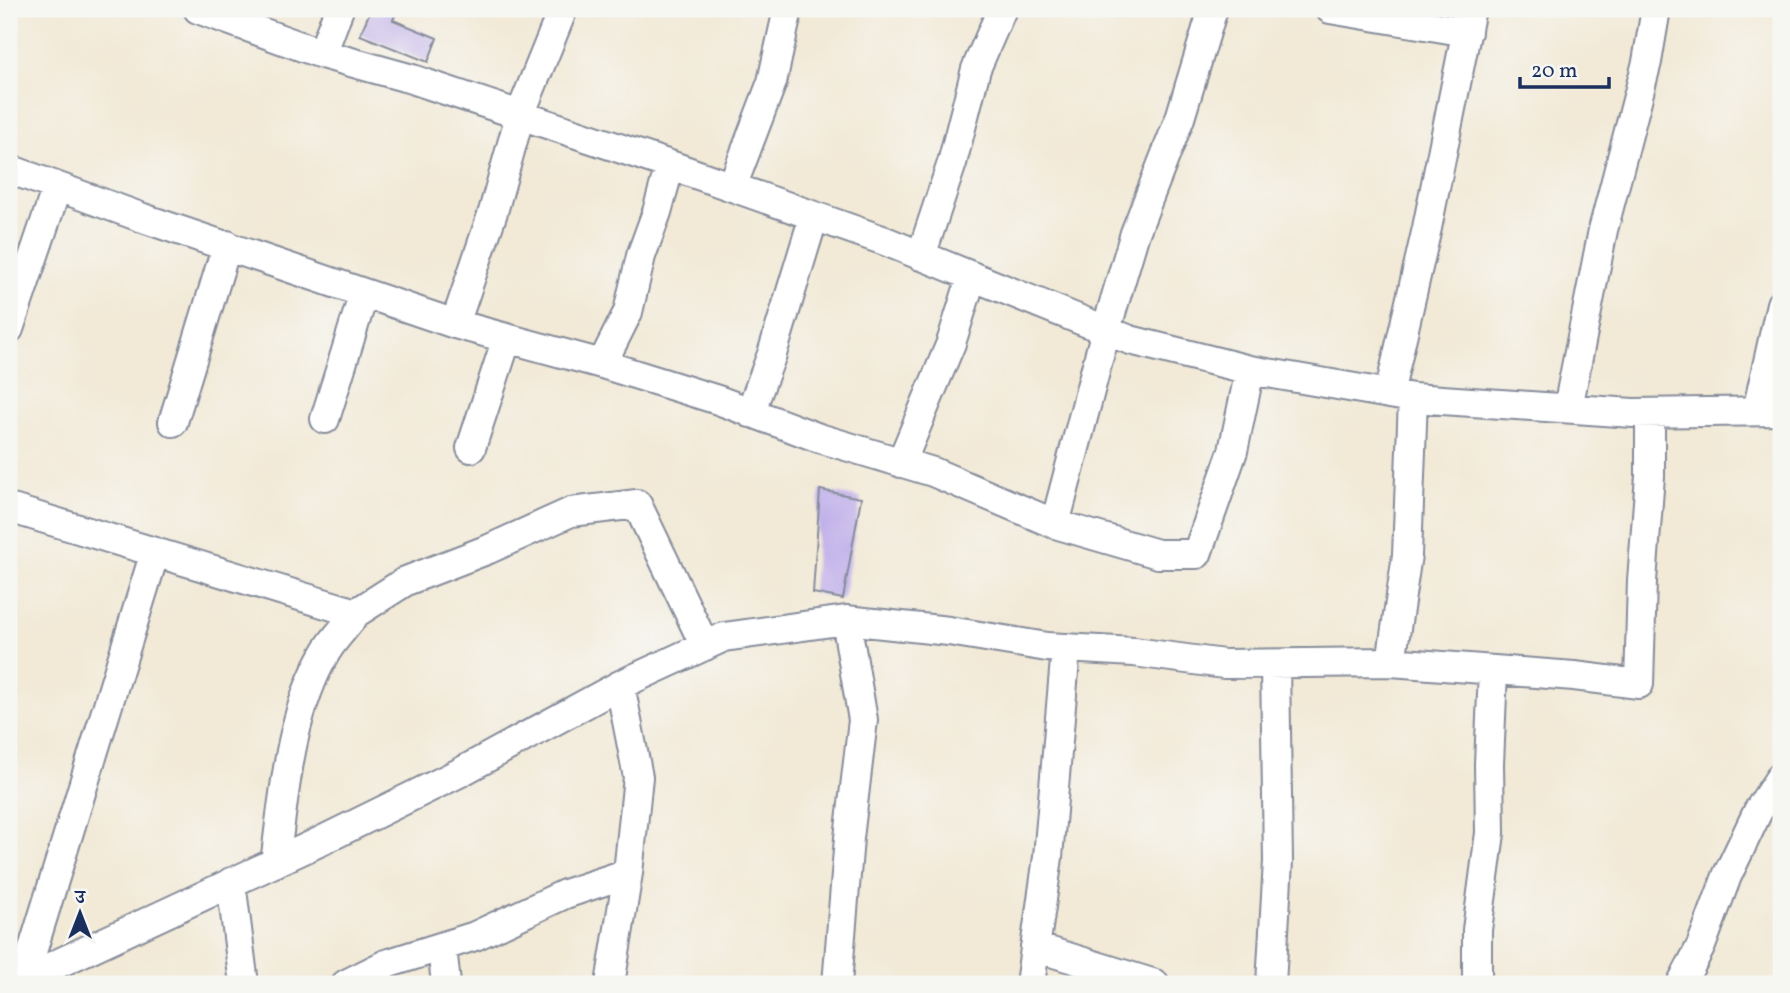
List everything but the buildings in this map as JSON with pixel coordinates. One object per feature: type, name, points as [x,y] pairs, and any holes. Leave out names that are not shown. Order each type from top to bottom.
[{"type":"street","points":[[198,9],[321,54],[412,79],[670,164],[921,256],[1130,340],[1250,370],[1401,396],[1650,412],[1769,411],[1781,304]]},
{"type":"street","points":[[321,54],[339,9]]},
{"type":"street","points":[[455,324],[493,212],[520,115],[563,9]]},
{"type":"street","points":[[732,187],[772,82],[789,9]]},
{"type":"street","points":[[921,256],[952,163],[976,69],[1002,9]]},
{"type":"street","points":[[1055,524],[1106,330],[1135,233],[1180,118],[1213,9]]},
{"type":"street","points":[[1330,9],[1469,20],[1427,228],[1401,396],[1408,555],[1391,662]]},
{"type":"street","points":[[1568,408],[1603,230],[1647,62],[1656,9]]},
{"type":"street","points":[[602,364],[628,312],[670,164]]},
{"type":"street","points":[[9,169],[455,324],[602,364],[718,400],[819,439],[933,472],[1055,524],[1158,554],[1197,554],[1233,451],[1250,370]]},
{"type":"street","points":[[9,328],[57,187]]},
{"type":"street","points":[[750,412],[772,354],[814,216]]},
{"type":"street","points":[[173,422],[227,245]]},
{"type":"street","points":[[901,463],[951,343],[972,276]]},
{"type":"street","points":[[325,419],[364,293]]},
{"type":"street","points":[[471,448],[507,338]]},
{"type":"street","points":[[155,552],[19,981],[70,972],[231,882],[459,773],[620,685],[724,637],[845,620],[1066,648],[1134,652],[1224,664],[1391,662],[1573,676],[1639,684],[1642,581],[1650,476],[1650,412]]},
{"type":"street","points":[[275,863],[288,764],[306,695],[326,651],[356,613],[406,581],[489,549],[571,512],[638,504],[705,646]]},
{"type":"street","points":[[9,508],[356,613]]},
{"type":"street","points":[[837,984],[849,838],[863,720],[845,620]]},
{"type":"street","points":[[1030,984],[1048,857],[1066,648]]},
{"type":"street","points":[[1272,984],[1278,861],[1275,664]]},
{"type":"street","points":[[1477,984],[1477,930],[1490,833],[1489,764],[1493,671]]},
{"type":"street","points":[[610,984],[628,873],[638,777],[620,685]]},
{"type":"street","points":[[1681,984],[1702,946],[1727,876],[1758,811],[1781,776]]},
{"type":"street","points":[[346,984],[386,964],[475,936],[565,894],[628,873]]},
{"type":"street","points":[[231,882],[244,984]]},
{"type":"street","points":[[442,947],[446,984]]},
{"type":"street","points":[[1035,947],[1155,984]]}]
